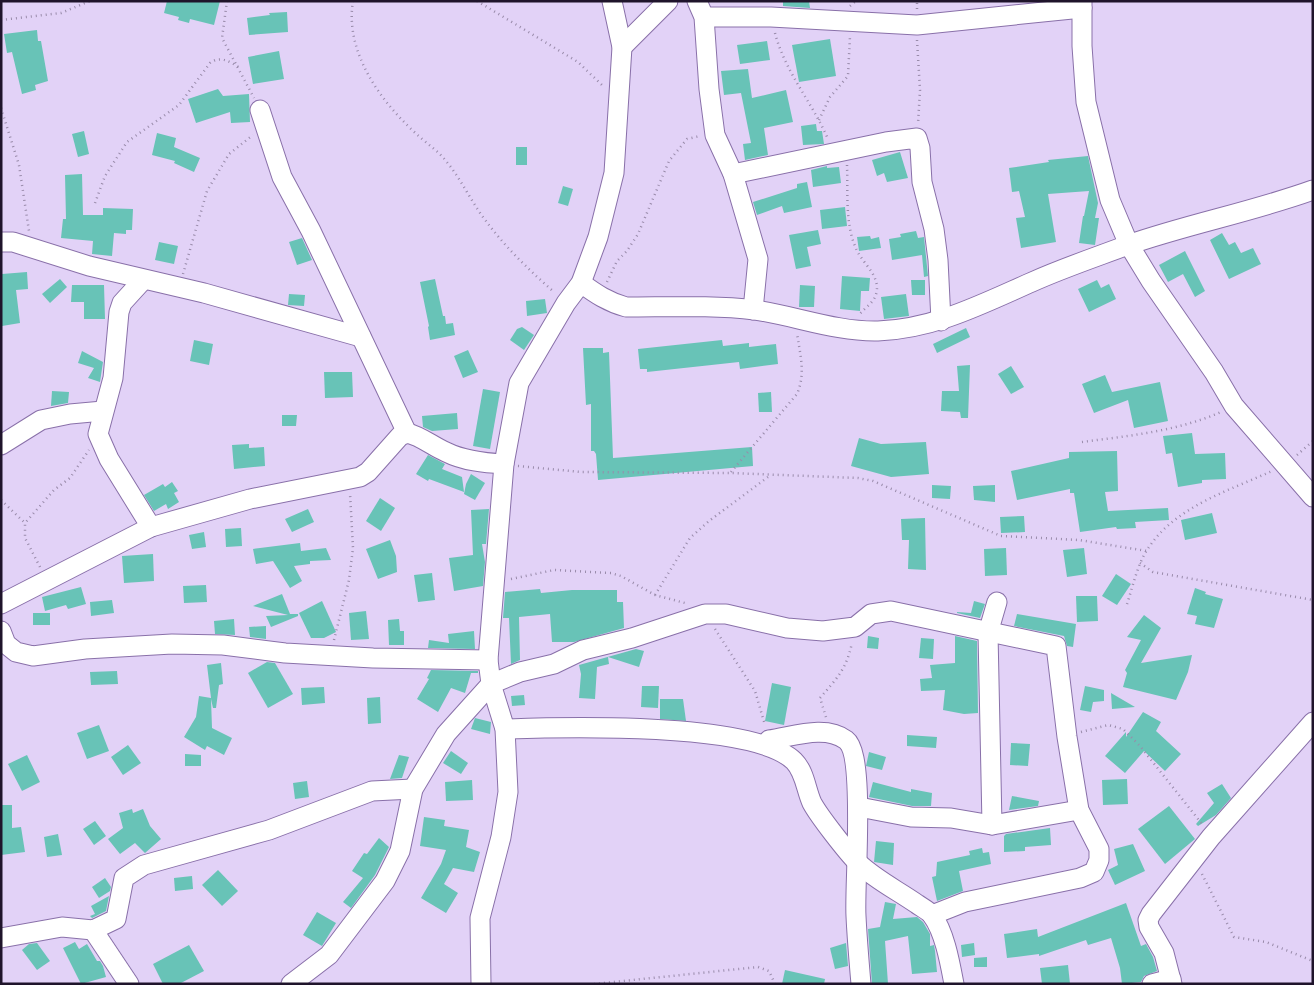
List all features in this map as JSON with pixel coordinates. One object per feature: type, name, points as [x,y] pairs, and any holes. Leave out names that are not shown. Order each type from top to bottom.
[{"type":"street","points":[[481,984],[480,918],[501,837],[508,792],[505,729],[491,684],[488,660],[504,464],[519,383],[566,304],[588,289],[598,237],[614,173],[622,47],[612,1]]},
{"type":"street","points":[[622,47],[668,1]]},
{"type":"street","points":[[753,310],[758,259],[733,174],[715,135],[700,9],[771,17],[917,25],[1082,4],[1082,46],[1086,102],[1110,200],[1129,245],[1151,282],[1208,364],[1234,406],[1313,497]]},
{"type":"street","points":[[262,118],[282,177],[316,240],[407,433],[460,457],[504,464]]},
{"type":"street","points":[[733,174],[886,142],[917,138],[920,148],[922,182],[936,244],[941,321]]},
{"type":"street","points":[[588,289],[612,303],[626,307],[753,310],[794,317],[843,329],[878,331],[941,321],[1034,281],[1129,245],[1284,201],[1313,190]]},
{"type":"street","points":[[1,242],[31,248],[143,280],[178,286],[361,337]]},
{"type":"street","points":[[143,280],[122,303],[119,312],[113,378],[98,434],[109,459],[151,527]]},
{"type":"street","points":[[1,444],[41,420],[70,414],[103,411]]},
{"type":"street","points":[[1,604],[151,527],[250,500],[349,479],[368,472],[400,436],[407,433]]},
{"type":"street","points":[[992,825],[988,633],[998,602]]},
{"type":"street","points":[[291,984],[329,955],[385,880],[400,851],[413,789],[446,734],[491,684],[520,672],[554,664],[583,650],[632,638],[706,614],[726,614],[787,628],[846,630],[855,627],[871,614],[891,611],[1056,646],[1067,737],[1080,810],[1099,849],[1094,872],[1080,878],[965,902],[932,914]]},
{"type":"street","points":[[1,631],[6,644],[16,652],[33,656],[85,649],[172,644],[223,645],[330,656],[488,660]]},
{"type":"street","points":[[1152,984],[1172,981],[1164,953],[1148,920],[1211,837],[1313,722]]},
{"type":"street","points":[[505,729],[579,726],[650,730],[757,742],[770,746],[795,762],[802,773],[806,790],[814,806],[855,860],[867,872],[932,914],[941,936],[954,984]]},
{"type":"street","points":[[769,740],[814,732],[832,733],[849,743],[853,752],[858,807],[855,860],[856,915],[861,984]]},
{"type":"street","points":[[1,938],[62,927],[93,930],[116,919],[124,878],[144,865],[269,830],[372,791],[413,789]]},
{"type":"street","points":[[858,807],[911,817],[951,818],[992,825],[1080,810]]},
{"type":"street","points":[[93,930],[128,984]]},
{"type":"path","points":[[1,20],[61,13],[90,1]]},
{"type":"path","points":[[178,286],[188,262],[207,191],[229,154],[262,118],[240,68],[222,38],[227,1]]},
{"type":"path","points":[[353,1],[354,38],[368,74],[383,96],[404,121],[446,160],[486,221],[528,268],[566,304]]},
{"type":"path","points":[[477,1],[578,62],[619,101]]},
{"type":"path","points":[[771,17],[779,48],[789,73],[819,120],[833,153],[847,165],[849,227],[854,246],[862,262],[874,275],[877,287],[872,304],[856,318],[846,318],[843,329]]},
{"type":"path","points":[[819,120],[836,88],[848,76],[850,22]]},
{"type":"path","points":[[917,25],[920,90],[917,138]]},
{"type":"path","points":[[95,203],[105,176],[127,142],[179,105],[210,63],[215,59],[222,59],[240,68]]},
{"type":"path","points":[[1,108],[19,166],[31,248]]},
{"type":"path","points":[[588,289],[609,280],[617,261],[627,251],[638,234],[668,161],[675,152],[691,137],[715,135]]},
{"type":"path","points":[[731,473],[797,394],[802,382],[803,368],[794,317]]},
{"type":"path","points":[[1082,442],[1140,434],[1183,424],[1212,416],[1234,406]]},
{"type":"path","points":[[25,524],[54,490],[70,478],[98,434]]},
{"type":"path","points":[[1127,604],[1140,563],[1147,551],[1169,524],[1187,511],[1285,465],[1313,441]]},
{"type":"path","points":[[504,464],[581,472],[731,473],[858,478],[873,481],[1001,536],[1079,540],[1147,551]]},
{"type":"path","points":[[655,595],[690,538],[709,520],[770,476]]},
{"type":"path","points":[[330,656],[350,580],[353,548],[349,479]]},
{"type":"path","points":[[1,500],[25,524],[26,538],[31,551],[47,579]]},
{"type":"path","points":[[1140,563],[1153,572],[1313,600]]},
{"type":"path","points":[[494,581],[554,570],[600,572],[621,576],[655,595],[681,602],[706,614],[755,691],[769,740]]},
{"type":"path","points":[[832,733],[822,710],[820,698],[838,680],[843,670],[855,627]]},
{"type":"path","points":[[1067,737],[1100,726],[1123,729],[1189,806],[1211,837]]},
{"type":"path","points":[[1194,859],[1234,936],[1266,942],[1313,961]]},
{"type":"path","points":[[594,984],[758,967],[769,971],[775,984]]},
{"type":"building","points":[[167,1],[220,1],[214,25],[190,19],[189,23],[178,20],[179,17],[164,13]]},
{"type":"building","points":[[783,1],[809,1],[810,8],[783,6]]},
{"type":"building","points":[[287,12],[288,32],[249,35],[247,18],[270,15],[269,13]]},
{"type":"building","points":[[37,30],[38,41],[41,41],[48,81],[35,85],[36,90],[22,94],[12,52],[7,53],[4,34]]},
{"type":"building","points":[[830,39],[836,76],[799,82],[792,45]]},
{"type":"building","points":[[767,41],[770,60],[740,64],[737,45]]},
{"type":"building","points":[[279,51],[284,79],[253,84],[248,57]]},
{"type":"building","points":[[748,69],[752,98],[786,90],[793,122],[764,128],[768,155],[745,160],[743,144],[751,143],[741,93],[724,95],[721,71]]},
{"type":"building","points":[[218,89],[223,96],[249,94],[250,122],[231,123],[230,112],[196,123],[188,99]]},
{"type":"building","points":[[816,124],[817,131],[822,131],[824,144],[803,145],[801,126]]},
{"type":"building","points":[[84,131],[89,154],[78,157],[72,134]]},
{"type":"building","points":[[157,133],[176,138],[174,147],[200,158],[194,172],[174,163],[175,161],[152,155]]},
{"type":"building","points":[[516,147],[527,147],[527,165],[516,165]]},
{"type":"building","points":[[900,152],[908,178],[887,182],[884,173],[877,176],[872,160]]},
{"type":"building","points":[[1088,156],[1098,203],[1095,218],[1099,218],[1095,245],[1079,243],[1089,191],[1048,194],[1056,242],[1021,248],[1016,218],[1025,217],[1019,191],[1012,192],[1009,168],[1049,162],[1048,160]]},
{"type":"building","points":[[827,166],[827,168],[839,167],[841,183],[813,187],[811,170]]},
{"type":"building","points":[[82,174],[83,215],[103,215],[103,208],[133,209],[132,230],[126,230],[126,234],[114,233],[112,256],[92,254],[93,241],[61,238],[63,219],[66,219],[65,175]]},
{"type":"building","points":[[807,182],[812,207],[784,213],[782,206],[757,215],[753,202],[797,188],[797,184]]},
{"type":"building","points":[[563,186],[573,189],[568,206],[558,203]]},
{"type":"building","points":[[845,207],[847,226],[822,229],[820,210]]},
{"type":"building","points":[[818,230],[821,244],[807,247],[811,266],[796,269],[789,235]]},
{"type":"building","points":[[916,231],[918,238],[924,237],[928,276],[924,277],[922,255],[892,260],[889,239],[901,237],[900,234]]},
{"type":"building","points":[[1222,233],[1229,245],[1235,242],[1241,253],[1253,248],[1261,264],[1229,279],[1210,240]]},
{"type":"building","points":[[870,236],[871,239],[879,237],[881,248],[859,251],[857,237]]},
{"type":"building","points":[[302,238],[312,260],[297,265],[289,242]]},
{"type":"building","points":[[159,242],[178,246],[174,264],[155,260]]},
{"type":"building","points":[[1185,251],[1205,291],[1195,297],[1183,274],[1168,282],[1159,265]]},
{"type":"building","points":[[27,272],[28,289],[16,290],[20,323],[2,326],[2,274]]},
{"type":"building","points":[[842,276],[870,278],[869,291],[861,291],[860,311],[840,309]]},
{"type":"building","points":[[60,279],[67,287],[50,303],[42,294]]},
{"type":"building","points":[[435,279],[443,316],[445,316],[446,324],[453,323],[455,335],[430,340],[420,282]]},
{"type":"building","points":[[911,280],[925,280],[925,295],[912,295]]},
{"type":"building","points":[[1097,280],[1101,288],[1109,284],[1116,299],[1089,312],[1078,289]]},
{"type":"building","points":[[72,285],[104,285],[105,319],[84,319],[84,302],[71,302]]},
{"type":"building","points":[[800,285],[815,286],[814,307],[799,307]]},
{"type":"building","points":[[289,294],[305,295],[304,306],[288,305]]},
{"type":"building","points":[[906,294],[909,316],[884,319],[881,297]]},
{"type":"building","points":[[545,299],[547,313],[527,316],[526,301]]},
{"type":"building","points":[[522,327],[534,335],[524,350],[510,340],[517,329]]},
{"type":"building","points":[[966,328],[970,337],[937,353],[933,344]]},
{"type":"building","points":[[194,340],[213,344],[209,365],[190,361]]},
{"type":"building","points":[[722,340],[723,346],[749,343],[749,347],[776,344],[778,364],[740,369],[739,362],[647,372],[647,369],[640,369],[638,349]]},
{"type":"building","points":[[583,348],[603,348],[603,353],[609,352],[613,458],[752,447],[753,466],[598,480],[596,454],[594,451],[591,451],[591,404],[586,405]]},
{"type":"building","points":[[468,350],[478,372],[463,378],[454,356]]},
{"type":"building","points":[[82,351],[103,362],[100,382],[88,378],[94,368],[78,363]]},
{"type":"building","points":[[970,365],[968,418],[961,418],[960,412],[941,411],[942,391],[959,391],[957,366]]},
{"type":"building","points":[[1011,366],[1024,387],[1011,394],[998,374]]},
{"type":"building","points":[[324,372],[352,372],[353,397],[325,398]]},
{"type":"building","points":[[1105,375],[1112,392],[1160,382],[1168,421],[1134,428],[1128,400],[1094,413],[1082,384]]},
{"type":"building","points":[[483,389],[500,392],[490,449],[473,446]]},
{"type":"building","points":[[52,391],[69,392],[68,403],[51,406]]},
{"type":"building","points":[[771,392],[772,412],[759,412],[758,393]]},
{"type":"building","points":[[457,413],[458,429],[432,431],[423,427],[422,416]]},
{"type":"building","points":[[282,415],[297,415],[296,426],[282,426]]},
{"type":"building","points":[[1192,433],[1195,454],[1225,453],[1226,479],[1202,480],[1202,483],[1178,487],[1172,453],[1166,454],[1163,436]]},
{"type":"building","points":[[859,438],[881,444],[926,442],[929,474],[891,477],[851,466]]},
{"type":"building","points":[[249,444],[249,448],[264,447],[265,466],[234,469],[232,445]]},
{"type":"building","points":[[1117,451],[1118,491],[1105,492],[1108,511],[1168,508],[1169,520],[1135,522],[1136,528],[1117,529],[1116,527],[1080,532],[1074,493],[1070,493],[1070,489],[1017,500],[1011,471],[1069,458],[1069,452]]},
{"type":"building","points":[[428,455],[445,464],[442,469],[462,477],[464,492],[429,479],[428,481],[416,474]]},
{"type":"building","points":[[471,474],[485,483],[475,500],[464,494]]},
{"type":"building","points":[[172,482],[178,491],[174,493],[179,502],[168,509],[166,504],[154,511],[144,495],[163,484],[165,487]]},
{"type":"building","points":[[932,485],[951,486],[950,499],[932,498]]},
{"type":"building","points":[[995,485],[995,502],[974,500],[973,486]]},
{"type":"building","points":[[380,498],[395,508],[381,531],[366,521]]},
{"type":"building","points":[[308,509],[314,522],[292,532],[285,519]]},
{"type":"building","points":[[489,509],[486,544],[482,544],[485,562],[483,586],[454,591],[449,558],[473,555],[471,510]]},
{"type":"building","points":[[1212,513],[1217,533],[1185,540],[1181,520]]},
{"type":"building","points":[[1024,516],[1025,532],[1001,533],[1000,517]]},
{"type":"building","points":[[925,518],[926,570],[908,569],[909,540],[902,540],[901,519]]},
{"type":"building","points":[[241,528],[242,546],[226,547],[225,529]]},
{"type":"building","points":[[204,532],[206,547],[192,549],[189,535]]},
{"type":"building","points":[[390,540],[396,556],[397,572],[378,579],[366,549]]},
{"type":"building","points":[[300,543],[301,551],[326,548],[331,560],[310,561],[310,564],[294,566],[302,581],[290,588],[273,561],[256,564],[253,549]]},
{"type":"building","points":[[1006,548],[1007,575],[985,576],[984,549]]},
{"type":"building","points":[[1084,548],[1087,574],[1067,577],[1063,550]]},
{"type":"building","points":[[153,554],[154,581],[124,583],[122,556]]},
{"type":"building","points":[[432,573],[435,600],[418,602],[414,575]]},
{"type":"building","points":[[1116,574],[1131,584],[1117,605],[1102,596]]},
{"type":"building","points":[[206,585],[207,602],[184,603],[183,586]]},
{"type":"building","points":[[81,587],[86,604],[68,609],[66,605],[45,611],[42,597]]},
{"type":"building","points":[[1195,588],[1206,592],[1205,594],[1223,599],[1214,628],[1195,624],[1197,616],[1187,614]]},
{"type":"building","points":[[540,589],[541,593],[572,590],[617,590],[617,602],[623,602],[624,628],[574,642],[552,642],[550,614],[519,617],[520,660],[511,664],[509,618],[503,618],[505,592]]},
{"type":"building","points":[[282,594],[290,614],[298,614],[298,616],[271,627],[266,616],[288,615],[253,606]]},
{"type":"building","points":[[1076,596],[1097,596],[1098,621],[1077,622]]},
{"type":"building","points":[[112,600],[114,613],[91,616],[90,602]]},
{"type":"building","points":[[322,601],[336,632],[324,638],[311,638],[299,613]]},
{"type":"building","points":[[974,601],[985,604],[980,618],[957,613],[971,613]]},
{"type":"building","points":[[366,611],[369,639],[351,640],[349,613]]},
{"type":"building","points":[[33,613],[50,613],[50,625],[33,625]]},
{"type":"building","points":[[1017,614],[1076,624],[1073,647],[1067,646],[1064,636],[1014,626]]},
{"type":"building","points":[[1144,615],[1161,628],[1141,663],[1192,655],[1188,672],[1176,700],[1123,687],[1127,673],[1125,670],[1141,640],[1127,637]]},
{"type":"building","points":[[234,619],[235,635],[215,634],[214,621]]},
{"type":"building","points":[[399,619],[400,631],[404,631],[404,645],[389,645],[388,620]]},
{"type":"building","points":[[266,626],[266,639],[250,637],[249,627]]},
{"type":"building","points":[[474,631],[475,649],[428,648],[429,640],[449,643],[448,634]]},
{"type":"building","points":[[868,636],[879,638],[878,649],[867,648]]},
{"type":"building","points":[[955,636],[977,641],[978,713],[964,714],[943,710],[945,690],[921,691],[920,679],[932,678],[930,665],[955,663]]},
{"type":"building","points":[[921,638],[934,639],[933,659],[919,658]]},
{"type":"building","points":[[636,649],[644,651],[639,667],[608,657],[609,664],[597,667],[595,699],[579,698],[581,674],[579,665]]},
{"type":"building","points":[[267,662],[275,663],[293,694],[268,708],[248,673]]},
{"type":"building","points":[[221,663],[223,684],[219,685],[216,708],[213,708],[211,699],[212,728],[232,738],[224,755],[207,746],[205,750],[184,737],[196,717],[199,696],[211,698],[207,665]]},
{"type":"building","points":[[431,670],[478,671],[478,673],[471,673],[465,693],[451,688],[438,712],[417,699],[429,679],[427,678]]},
{"type":"building","points":[[117,671],[118,684],[91,685],[90,672]]},
{"type":"building","points":[[772,683],[791,687],[784,725],[765,721]]},
{"type":"building","points":[[642,686],[659,686],[658,708],[641,707]]},
{"type":"building","points":[[1085,686],[1104,690],[1104,701],[1093,702],[1091,712],[1080,710]]},
{"type":"building","points":[[324,687],[325,703],[302,705],[301,688]]},
{"type":"building","points":[[1111,693],[1135,707],[1112,709]]},
{"type":"building","points":[[524,695],[525,705],[512,706],[511,696]]},
{"type":"building","points":[[380,697],[381,723],[368,724],[367,698]]},
{"type":"building","points":[[660,699],[683,699],[686,721],[660,719]]},
{"type":"building","points":[[1143,712],[1161,722],[1156,731],[1181,754],[1165,771],[1144,751],[1125,773],[1105,756],[1126,732],[1126,737]]},
{"type":"building","points":[[475,718],[491,722],[490,734],[471,729]]},
{"type":"building","points":[[99,725],[109,751],[87,759],[77,733]]},
{"type":"building","points":[[907,735],[937,737],[936,748],[907,746]]},
{"type":"building","points":[[1011,743],[1030,744],[1028,766],[1010,765]]},
{"type":"building","points":[[128,745],[141,763],[123,775],[111,757]]},
{"type":"building","points":[[451,751],[468,763],[461,774],[443,763]]},
{"type":"building","points":[[869,752],[886,757],[882,770],[866,766]]},
{"type":"building","points":[[185,754],[201,755],[201,766],[185,766]]},
{"type":"building","points":[[27,755],[40,782],[22,791],[8,764]]},
{"type":"building","points":[[399,755],[409,757],[402,778],[390,779]]},
{"type":"building","points":[[1127,779],[1128,804],[1103,805],[1102,780]]},
{"type":"building","points":[[472,780],[473,800],[446,801],[445,782]]},
{"type":"building","points":[[307,781],[309,797],[295,799],[293,783]]},
{"type":"building","points":[[873,782],[911,792],[911,789],[932,793],[931,806],[912,806],[869,797]]},
{"type":"building","points":[[1222,784],[1231,798],[1216,815],[1198,826],[1196,824],[1214,803],[1207,793]]},
{"type":"building","points":[[1012,796],[1039,801],[1038,806],[1009,810]]},
{"type":"building","points":[[1,805],[12,805],[12,828],[21,827],[25,852],[1,855]]},
{"type":"building","points":[[1169,806],[1195,839],[1165,864],[1138,829]]},
{"type":"building","points":[[132,809],[133,813],[143,809],[150,826],[161,839],[145,853],[135,843],[120,854],[108,839],[123,828],[119,813]]},
{"type":"building","points":[[424,817],[445,820],[444,826],[469,830],[466,847],[480,852],[474,872],[453,868],[444,884],[458,893],[446,913],[421,898],[441,864],[446,850],[420,846]]},
{"type":"building","points":[[95,821],[106,836],[94,845],[83,829]]},
{"type":"building","points":[[1050,828],[1051,845],[1025,847],[1025,851],[1004,852],[1004,836],[1006,834]]},
{"type":"building","points":[[58,834],[62,855],[47,857],[44,837]]},
{"type":"building","points":[[379,838],[389,847],[375,875],[351,908],[343,902],[363,878],[352,871],[364,853],[367,854]]},
{"type":"building","points":[[876,841],[894,843],[893,865],[874,862]]},
{"type":"building","points":[[1133,844],[1145,871],[1115,885],[1108,870],[1118,865],[1114,849]]},
{"type":"building","points":[[982,848],[983,853],[989,852],[991,864],[959,871],[963,891],[937,901],[932,877],[936,876],[937,862],[970,855],[969,851]]},
{"type":"building","points":[[218,870],[238,891],[222,906],[202,885]]},
{"type":"building","points":[[192,876],[193,889],[175,891],[174,878]]},
{"type":"building","points":[[105,878],[111,887],[110,891],[99,898],[92,887]]},
{"type":"building","points":[[109,896],[106,911],[92,918],[90,916],[95,914],[91,906]]},
{"type":"building","points":[[885,902],[896,904],[893,919],[917,917],[923,922],[930,934],[930,946],[934,945],[937,972],[912,974],[908,936],[885,941],[888,984],[872,984],[868,929],[880,927]]},
{"type":"building","points":[[1126,903],[1141,946],[1146,944],[1153,957],[1157,971],[1144,976],[1141,982],[1122,984],[1120,968],[1111,938],[1088,945],[1086,940],[1039,956],[1039,954],[1007,958],[1004,934],[1037,929],[1038,937]]},
{"type":"building","points":[[317,912],[336,923],[322,946],[303,935]]},
{"type":"building","points":[[75,942],[79,949],[87,944],[97,961],[100,961],[103,966],[106,977],[81,984],[63,948]]},
{"type":"building","points":[[37,943],[50,961],[37,970],[22,950],[29,944]]},
{"type":"building","points":[[846,943],[848,966],[835,969],[830,948]]},
{"type":"building","points":[[974,943],[975,955],[962,957],[961,945]]},
{"type":"building","points":[[189,945],[204,971],[179,984],[163,984],[153,964]]},
{"type":"building","points":[[987,957],[987,967],[974,967],[974,958]]},
{"type":"building","points":[[1068,965],[1070,984],[1042,984],[1040,968]]},
{"type":"building","points":[[785,970],[825,979],[824,984],[782,984]]}]
